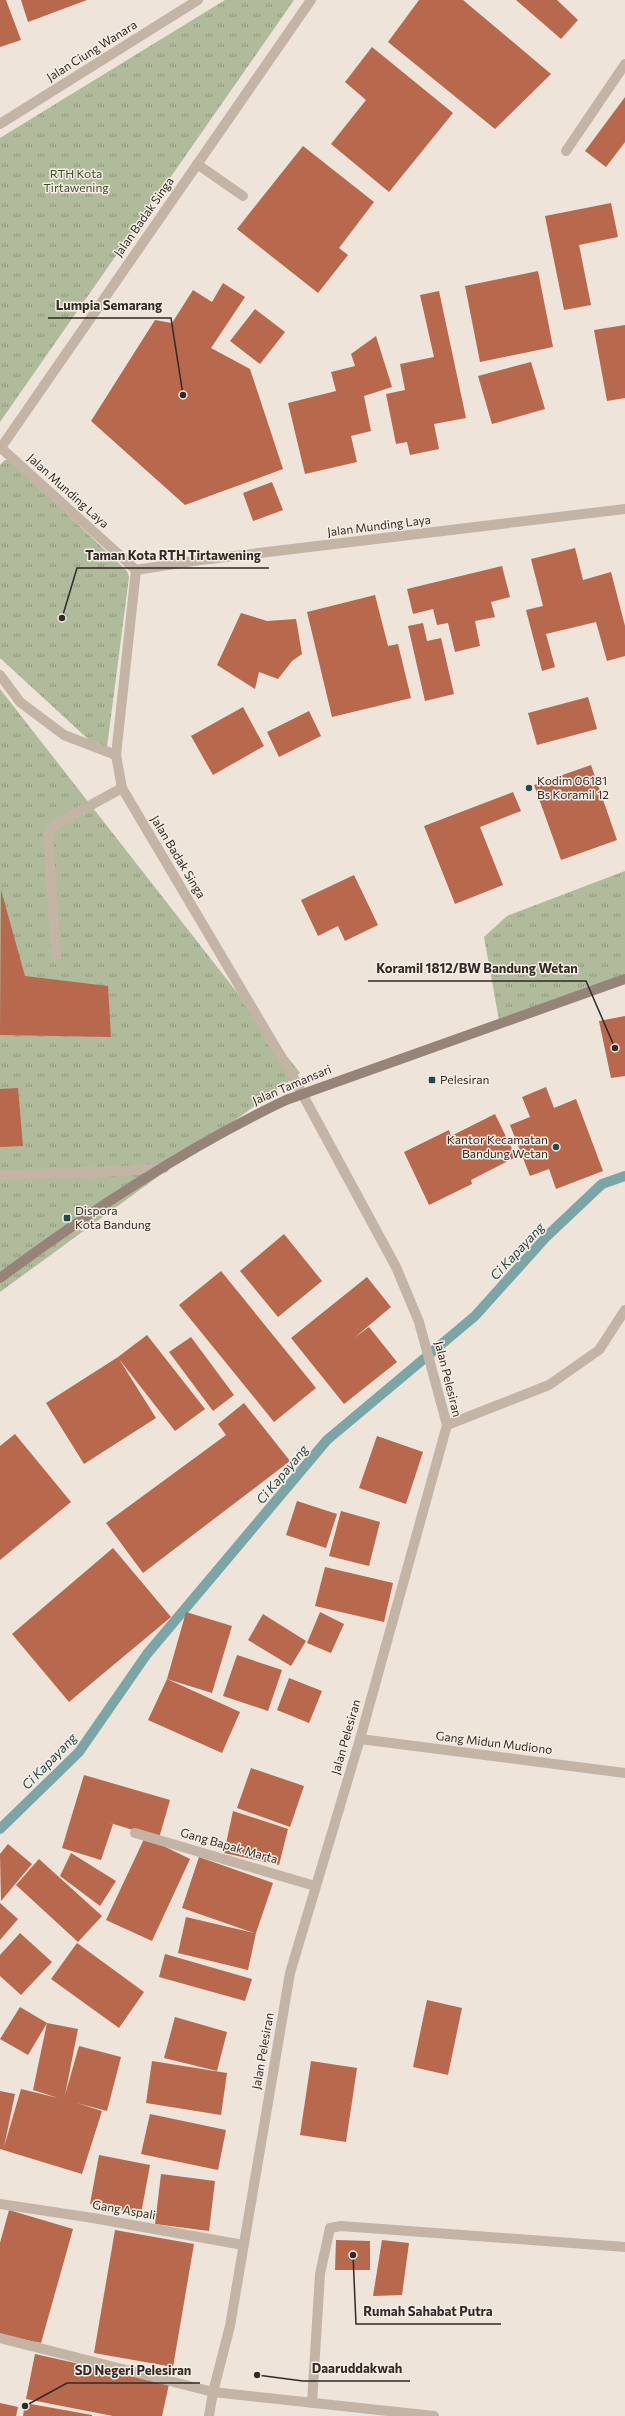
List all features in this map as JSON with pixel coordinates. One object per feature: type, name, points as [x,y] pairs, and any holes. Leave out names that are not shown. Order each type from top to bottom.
[{"type":"main road","name":"Jalan Tamansari","points":[[0,1278],[61,1233],[242,1121],[301,1093],[625,979]]},
{"type":"street","name":"Jalan Ciung Wanara","points":[[0,124],[198,0]]},
{"type":"street","name":"Jalan Badak Singa","points":[[0,448],[311,0]]},
{"type":"street","points":[[566,151],[625,64]]},
{"type":"street","points":[[197,164],[243,196]]},
{"type":"street","name":"Jalan Munding Laya","points":[[0,448],[136,570],[201,560],[625,509]]},
{"type":"street","points":[[0,675],[20,702],[64,735],[116,755],[136,570]]},
{"type":"street","name":"Jalan Badak Singa","points":[[116,755],[122,788],[301,1093]]},
{"type":"street","points":[[56,955],[48,836],[52,828],[60,822],[122,788]]},
{"type":"street","name":"Jalan Pelesiran","points":[[209,2416],[213,2392],[230,2326],[290,1973],[360,1739],[447,1425],[434,1369],[422,1331],[396,1267],[301,1093]]},
{"type":"street","points":[[0,1175],[124,1172],[165,1168]]},
{"type":"street","points":[[447,1425],[549,1385],[599,1350],[625,1310]]},
{"type":"street","name":"Gang Midun Mudiono","points":[[360,1739],[625,1773]]},
{"type":"street","name":"Gang Bapak Marta","points":[[135,1833],[315,1886]]},
{"type":"street","name":"Gang Aspali","points":[[0,2204],[93,2218],[243,2245]]},
{"type":"street","points":[[312,2403],[320,2274],[330,2228],[341,2226],[625,2247]]},
{"type":"street","points":[[0,2338],[213,2392],[434,2416]]},
{"type":"green space","name":"RTH Kota Tirtawening","points":[[225,0],[294,0],[0,422],[0,138]]},
{"type":"green space","points":[[5,460],[10,460],[127,571],[129,577],[107,747],[100,750],[0,658],[0,465]]},
{"type":"green space","points":[[0,689],[300,1073],[0,1292]]},
{"type":"green space","points":[[625,871],[625,976],[499,1020],[484,937],[507,916]]},
{"type":"building","points":[[0,0],[6,0],[21,40],[0,47]]},
{"type":"building","points":[[21,0],[87,0],[28,22]]},
{"type":"building","points":[[419,0],[463,0],[551,74],[495,129],[388,42]]},
{"type":"building","points":[[516,0],[557,0],[578,20],[561,39]]},
{"type":"building","points":[[372,47],[453,113],[389,192],[331,144],[366,100],[345,82]]},
{"type":"building","points":[[625,97],[625,142],[606,167],[585,151]]},
{"type":"building","points":[[303,146],[374,202],[339,248],[348,255],[318,293],[237,229]]},
{"type":"building","points":[[611,203],[618,237],[579,245],[591,305],[564,310],[545,216]]},
{"type":"building","points":[[538,271],[553,347],[480,362],[465,286]]},
{"type":"building","points":[[223,283],[245,297],[211,348],[250,369],[283,469],[185,505],[91,421],[155,320],[172,323],[193,290],[212,302]]},
{"type":"building","points":[[439,291],[466,418],[434,424],[439,449],[410,455],[407,442],[396,444],[386,394],[405,390],[400,364],[434,357],[420,295]]},
{"type":"building","points":[[255,309],[285,332],[260,364],[230,341]]},
{"type":"building","points":[[625,325],[625,398],[607,401],[594,330]]},
{"type":"building","points":[[376,336],[392,387],[364,396],[371,431],[351,436],[357,462],[305,474],[288,403],[336,391],[331,372],[355,366],[351,354]]},
{"type":"building","points":[[531,362],[545,409],[492,424],[478,376]]},
{"type":"building","points":[[272,482],[283,510],[253,521],[243,493]]},
{"type":"building","points":[[575,548],[583,580],[611,572],[625,626],[625,656],[607,661],[596,622],[546,634],[555,667],[542,671],[526,610],[543,606],[531,559]]},
{"type":"building","points":[[502,566],[510,597],[491,602],[495,617],[475,621],[480,646],[455,652],[448,623],[437,625],[433,609],[413,614],[407,589]]},
{"type":"building","points":[[375,595],[388,646],[398,644],[411,698],[332,717],[307,612]]},
{"type":"building","points":[[241,613],[267,621],[296,619],[302,654],[292,661],[278,679],[259,672],[255,689],[217,665]]},
{"type":"building","points":[[423,623],[427,641],[441,638],[454,694],[425,701],[408,626]]},
{"type":"building","points":[[588,697],[597,729],[537,745],[528,713]]},
{"type":"building","points":[[243,707],[264,746],[213,775],[191,736]]},
{"type":"building","points":[[309,711],[321,736],[279,757],[267,732]]},
{"type":"building","points":[[591,765],[617,840],[561,860],[534,785]]},
{"type":"building","points":[[513,792],[521,811],[480,827],[503,885],[455,904],[424,826]]},
{"type":"building","points":[[354,875],[378,925],[345,941],[338,926],[318,936],[301,900]]},
{"type":"building","points":[[1,890],[25,976],[108,986],[111,1037],[0,1035]]},
{"type":"building","points":[[625,1016],[625,1076],[611,1078],[599,1021]]},
{"type":"building","name":"Kantor Kecamatan Bandung Wetan","points":[[546,1087],[554,1108],[576,1099],[603,1171],[556,1189],[549,1169],[530,1176],[510,1125],[530,1117],[522,1097]]},
{"type":"building","points":[[18,1088],[23,1146],[0,1147],[0,1089]]},
{"type":"building","points":[[495,1114],[516,1157],[471,1180],[472,1184],[429,1205],[404,1152],[449,1130],[451,1136]]},
{"type":"building","points":[[284,1234],[322,1281],[278,1317],[240,1271]]},
{"type":"building","points":[[221,1271],[316,1388],[274,1422],[179,1305]]},
{"type":"building","points":[[367,1277],[391,1307],[354,1338],[369,1327],[397,1362],[344,1404],[291,1338]]},
{"type":"building","points":[[147,1335],[205,1409],[175,1431],[119,1359],[156,1418],[84,1464],[46,1403],[118,1357]]},
{"type":"building","points":[[191,1337],[234,1395],[213,1411],[169,1352]]},
{"type":"building","points":[[244,1403],[290,1461],[143,1573],[106,1523],[226,1435],[218,1424]]},
{"type":"building","points":[[15,1434],[71,1502],[0,1560],[0,1446]]},
{"type":"building","points":[[377,1436],[423,1452],[406,1504],[359,1488]]},
{"type":"building","points":[[297,1501],[337,1514],[326,1548],[286,1535]]},
{"type":"building","points":[[341,1511],[380,1522],[369,1566],[329,1556]]},
{"type":"building","points":[[113,1548],[171,1617],[69,1702],[12,1634]]},
{"type":"building","points":[[325,1567],[393,1583],[384,1622],[315,1606]]},
{"type":"building","points":[[186,1612],[232,1626],[212,1693],[167,1679]]},
{"type":"building","points":[[320,1612],[344,1624],[331,1653],[307,1643]]},
{"type":"building","points":[[263,1614],[306,1641],[291,1666],[248,1640]]},
{"type":"building","points":[[237,1655],[282,1670],[268,1711],[223,1696]]},
{"type":"building","points":[[289,1678],[322,1691],[309,1723],[277,1710]]},
{"type":"building","points":[[167,1679],[240,1712],[222,1753],[148,1720]]},
{"type":"building","points":[[251,1768],[304,1786],[290,1827],[237,1808]]},
{"type":"building","points":[[84,1775],[170,1800],[159,1838],[107,1822],[113,1824],[101,1860],[62,1848]]},
{"type":"building","points":[[233,1811],[288,1829],[279,1865],[224,1853]]},
{"type":"building","points":[[145,1837],[190,1859],[152,1941],[106,1920]]},
{"type":"building","points":[[8,1844],[32,1864],[1,1901],[0,1854]]},
{"type":"building","points":[[71,1853],[116,1881],[100,1906],[60,1876]]},
{"type":"building","points":[[199,1857],[273,1883],[256,1933],[248,1970],[178,1953],[186,1917],[254,1933],[182,1908]]},
{"type":"building","points":[[39,1859],[102,1916],[78,1942],[16,1885]]},
{"type":"building","points":[[0,1903],[18,1919],[0,1940]]},
{"type":"building","points":[[20,1933],[52,1962],[21,1995],[0,1976],[0,1955]]},
{"type":"building","points":[[77,1943],[144,1992],[119,2028],[51,1979]]},
{"type":"building","points":[[165,1954],[252,1979],[245,2001],[159,1977]]},
{"type":"building","points":[[427,2000],[462,2008],[448,2075],[413,2067]]},
{"type":"building","points":[[20,2007],[47,2023],[28,2055],[0,2039]]},
{"type":"building","points":[[175,2017],[227,2032],[217,2071],[164,2058]]},
{"type":"building","points":[[47,2023],[78,2029],[65,2095],[79,2046],[121,2057],[107,2111],[77,2103],[102,2111],[82,2174],[0,2149],[0,2091],[15,2094],[4,2147],[21,2089],[58,2098],[33,2090]]},
{"type":"building","points":[[152,2061],[227,2073],[221,2115],[146,2103]]},
{"type":"building","points":[[311,2061],[357,2068],[346,2142],[300,2135]]},
{"type":"building","points":[[150,2114],[226,2130],[218,2170],[141,2154]]},
{"type":"building","points":[[99,2155],[150,2165],[141,2214],[90,2204]]},
{"type":"building","points":[[161,2174],[215,2181],[209,2231],[155,2224]]},
{"type":"building","points":[[9,2210],[73,2229],[41,2343],[0,2335],[0,2243]]},
{"type":"building","points":[[115,2230],[194,2244],[173,2367],[94,2353]]},
{"type":"building","points":[[336,2240],[370,2241],[370,2270],[335,2270]]},
{"type":"building","points":[[382,2240],[409,2243],[402,2295],[373,2296]]},
{"type":"building","points":[[35,2354],[169,2384],[162,2416],[113,2416],[26,2399]]},
{"type":"building","points":[[0,2403],[18,2407],[16,2416],[0,2416]]},
{"type":"building","points":[[25,2403],[92,2415],[92,2416],[23,2416]]},
{"type":"waterway","name":"Ci Kapayang","points":[[0,1829],[79,1752],[147,1654],[327,1440],[475,1316],[547,1236],[602,1184],[625,1176]]},
{"type":"place","name":"Lumpia Semarang","points":[[183,395]]},
{"type":"place","name":"Taman Kota RTH Tirtawening","points":[[62,618]]},
{"type":"place","name":"Kodim 06181 Bs Koramil 12","points":[[529,788]]},
{"type":"place","name":"Koramil 1812/BW Bandung Wetan","points":[[615,1048]]},
{"type":"place","name":"Pelesiran","points":[[432,1080]]},
{"type":"place","name":"Kantor Kecamatan Bandung Wetan","points":[[556,1147]]},
{"type":"place","name":"Dispora Kota Bandung","points":[[67,1218]]},
{"type":"place","name":"Rumah Sahabat Putra","points":[[353,2255]]},
{"type":"place","name":"Daaruddakwah","points":[[257,2375]]},
{"type":"place","name":"SD Negeri Pelesiran","points":[[25,2406]]}]
